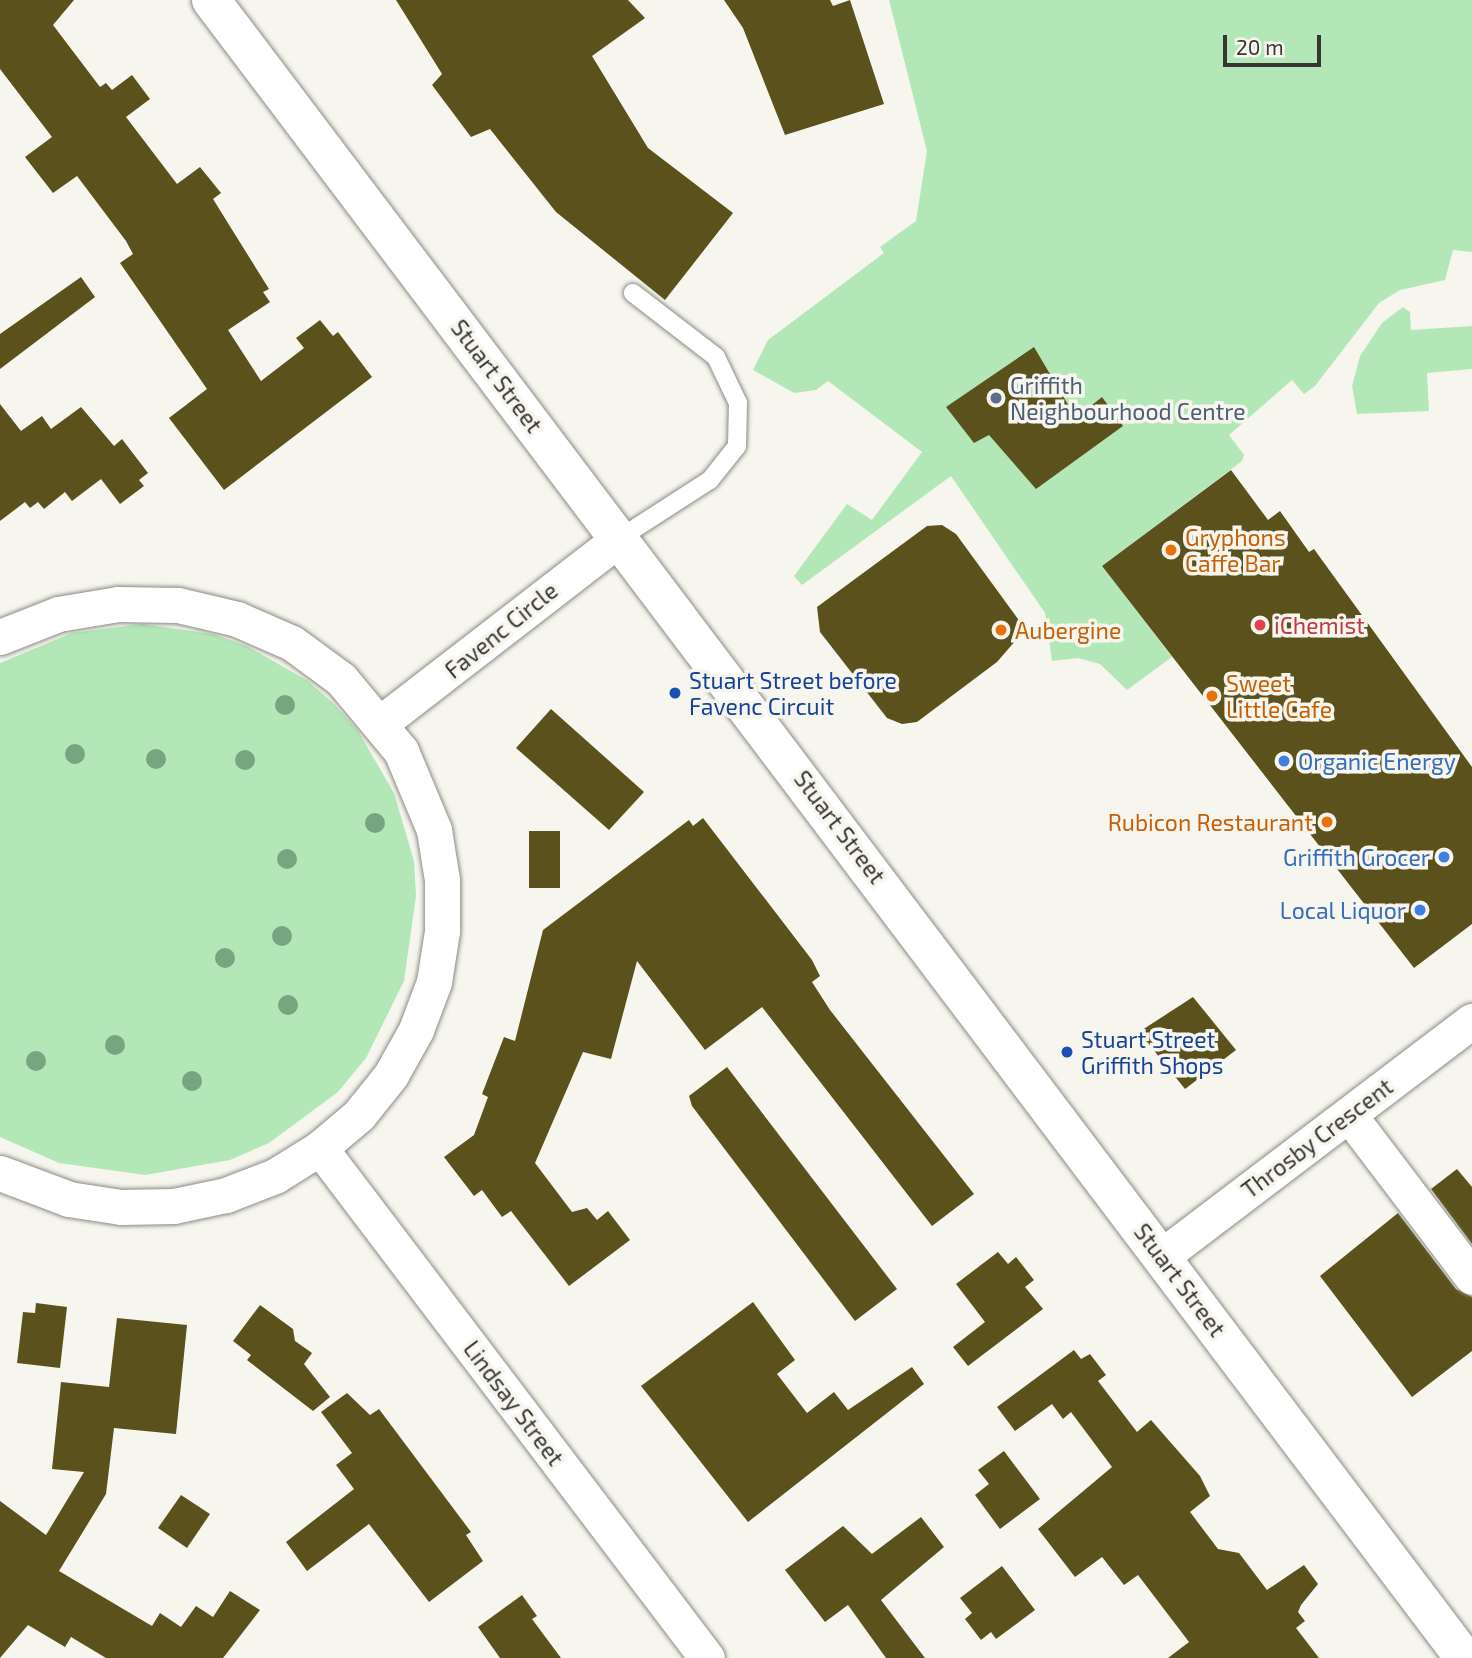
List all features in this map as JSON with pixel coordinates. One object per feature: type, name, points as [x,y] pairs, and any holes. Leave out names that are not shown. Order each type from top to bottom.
[{"type":"street","name":"Stuart Street","points":[[211,0],[1464,1658]]},
{"type":"street","name":"Favenc Circle","points":[[382,722],[620,538]]},
{"type":"street","points":[[0,637],[58,614],[118,604],[178,605],[237,619],[292,643],[341,678],[382,722],[417,781],[434,830],[442,931],[434,982],[391,1075],[359,1115],[320,1149],[239,1191],[174,1206],[121,1207],[69,1199],[0,1172]]},
{"type":"street","name":"Throsby Crescent","points":[[1162,1256],[1472,1021]]},
{"type":"street","points":[[1349,1115],[1472,1277]]},
{"type":"street","name":"Lindsay Street","points":[[320,1149],[707,1658]]},
{"type":"lane","points":[[620,538],[709,480],[737,446],[738,402],[716,357],[633,293]]},
{"type":"green space","points":[[889,0],[1472,0],[1472,252],[1453,250],[1445,280],[1400,290],[1379,303],[1315,386],[1304,394],[1292,380],[1229,435],[1244,455],[1242,461],[1102,566],[1172,657],[1127,690],[1100,664],[1078,658],[1052,661],[1045,613],[951,476],[802,585],[794,576],[847,504],[872,520],[922,452],[828,381],[816,390],[794,393],[753,370],[768,340],[884,253],[880,247],[916,221],[927,151]]},
{"type":"green space","points":[[1403,307],[1410,312],[1411,330],[1472,326],[1472,369],[1427,373],[1429,411],[1357,414],[1352,386],[1360,356],[1382,323]]},
{"type":"green space","points":[[142,624],[213,634],[247,646],[308,681],[335,705],[358,731],[394,793],[414,861],[416,896],[404,981],[366,1058],[338,1092],[269,1143],[230,1160],[145,1175],[59,1163],[0,1137],[0,663],[72,633]]},
{"type":"building","points":[[0,0],[74,0],[53,25],[100,87],[106,83],[112,90],[132,75],[150,99],[126,117],[177,184],[200,167],[221,193],[213,199],[269,289],[263,292],[270,302],[228,330],[261,381],[304,348],[296,338],[320,320],[333,336],[338,332],[372,377],[224,490],[169,418],[207,389],[120,263],[133,254],[126,241],[77,176],[53,193],[25,157],[52,137],[0,69]]},
{"type":"building","points":[[396,0],[628,0],[645,18],[592,56],[648,148],[733,213],[665,300],[556,212],[490,129],[471,137],[432,85],[442,74]]},
{"type":"building","points":[[724,0],[830,0],[833,6],[850,0],[884,104],[785,135],[743,28]]},
{"type":"building","points":[[81,277],[95,297],[0,369],[0,334]]},
{"type":"building","points":[[1034,347],[1076,418],[1102,397],[1123,426],[1036,489],[989,435],[974,443],[946,407]]},
{"type":"building","points":[[0,404],[21,431],[42,416],[51,429],[81,407],[114,446],[122,439],[148,473],[139,480],[144,486],[120,504],[101,479],[72,501],[65,492],[44,509],[38,502],[30,508],[25,502],[0,521]]},
{"type":"building","points":[[1231,470],[1268,520],[1280,511],[1309,552],[1314,549],[1472,767],[1472,924],[1414,968],[1102,566]]},
{"type":"building","points":[[942,525],[956,534],[1018,619],[1022,633],[997,662],[917,722],[902,724],[887,718],[820,632],[817,607],[927,526]]},
{"type":"building","points":[[551,709],[644,792],[609,830],[516,748]]},
{"type":"building","points":[[703,818],[812,960],[820,976],[812,982],[830,1010],[974,1194],[932,1226],[762,1007],[705,1050],[637,961],[611,1059],[583,1052],[535,1163],[572,1212],[587,1208],[597,1220],[608,1211],[630,1240],[569,1286],[511,1211],[502,1217],[482,1190],[474,1196],[444,1157],[474,1135],[488,1097],[482,1094],[504,1037],[515,1041],[543,930],[689,820],[693,826]]},
{"type":"building","points":[[529,831],[560,831],[560,888],[529,888]]},
{"type":"building","points":[[1193,997],[1236,1050],[1185,1089],[1139,1032]]},
{"type":"building","points":[[727,1067],[897,1289],[855,1321],[692,1106],[689,1096]]},
{"type":"building","points":[[1457,1169],[1472,1187],[1472,1244],[1431,1189]]},
{"type":"building","points":[[1398,1213],[1456,1289],[1472,1297],[1472,1351],[1412,1397],[1320,1276]]},
{"type":"building","points":[[998,1252],[1008,1264],[1016,1257],[1034,1280],[1025,1287],[1043,1309],[968,1366],[953,1347],[985,1322],[956,1284]]},
{"type":"building","points":[[753,1302],[795,1360],[777,1374],[807,1413],[834,1392],[848,1410],[912,1367],[924,1384],[748,1522],[641,1386]]},
{"type":"building","points":[[36,1303],[67,1307],[60,1368],[17,1363],[23,1312],[35,1313]]},
{"type":"building","points":[[260,1305],[293,1329],[295,1341],[312,1353],[304,1364],[330,1397],[313,1411],[247,1360],[251,1355],[233,1341]]},
{"type":"building","points":[[117,1318],[187,1325],[176,1434],[114,1428],[106,1494],[59,1571],[152,1626],[160,1613],[181,1627],[196,1606],[213,1617],[230,1591],[260,1610],[223,1658],[106,1658],[71,1637],[65,1647],[28,1625],[0,1658],[0,1501],[46,1535],[84,1472],[52,1469],[61,1382],[109,1387]]},
{"type":"building","points":[[1074,1350],[1081,1359],[1090,1354],[1106,1375],[1098,1381],[1137,1432],[1151,1420],[1200,1476],[1210,1496],[1190,1512],[1218,1549],[1239,1553],[1267,1590],[1304,1565],[1318,1584],[1301,1605],[1298,1612],[1305,1621],[1296,1628],[1319,1658],[1168,1658],[1189,1642],[1138,1575],[1124,1585],[1102,1557],[1075,1577],[1038,1529],[1112,1467],[1071,1412],[1063,1419],[1052,1404],[1015,1431],[997,1407]]},
{"type":"building","points":[[347,1393],[370,1415],[379,1409],[471,1532],[466,1535],[483,1561],[429,1602],[369,1524],[307,1571],[286,1542],[354,1489],[336,1465],[352,1453],[321,1412]]},
{"type":"building","points":[[1004,1451],[1040,1499],[1000,1529],[975,1495],[989,1484],[978,1470]]},
{"type":"building","points":[[181,1495],[210,1514],[187,1548],[158,1528]]},
{"type":"building","points":[[921,1517],[944,1547],[881,1600],[925,1658],[886,1658],[848,1605],[825,1622],[785,1570],[843,1526],[872,1554]]},
{"type":"building","points":[[1002,1566],[1035,1610],[996,1639],[991,1632],[981,1640],[965,1619],[972,1613],[960,1598]]},
{"type":"building","points":[[522,1595],[537,1616],[532,1619],[561,1658],[500,1658],[478,1627]]},
{"type":"place","name":"Griffith Neighbourhood Centre","points":[[996,398]]},
{"type":"place","name":"Gryphons Caffe Bar","points":[[1171,550]]},
{"type":"place","name":"iChemist","points":[[1260,625]]},
{"type":"place","name":"Aubergine","points":[[1001,630]]},
{"type":"place","name":"Stuart Street before Favenc Circuit","points":[[675,693]]},
{"type":"place","name":"Sweet Little Cafe","points":[[1212,696]]},
{"type":"place","name":"Organic Energy","points":[[1284,761]]},
{"type":"place","name":"Rubicon Restaurant","points":[[1327,822]]},
{"type":"place","name":"Griffith Grocer","points":[[1444,857]]},
{"type":"place","name":"Local Liquor","points":[[1420,910]]},
{"type":"place","name":"Stuart Street Griffith Shops","points":[[1067,1052]]}]
